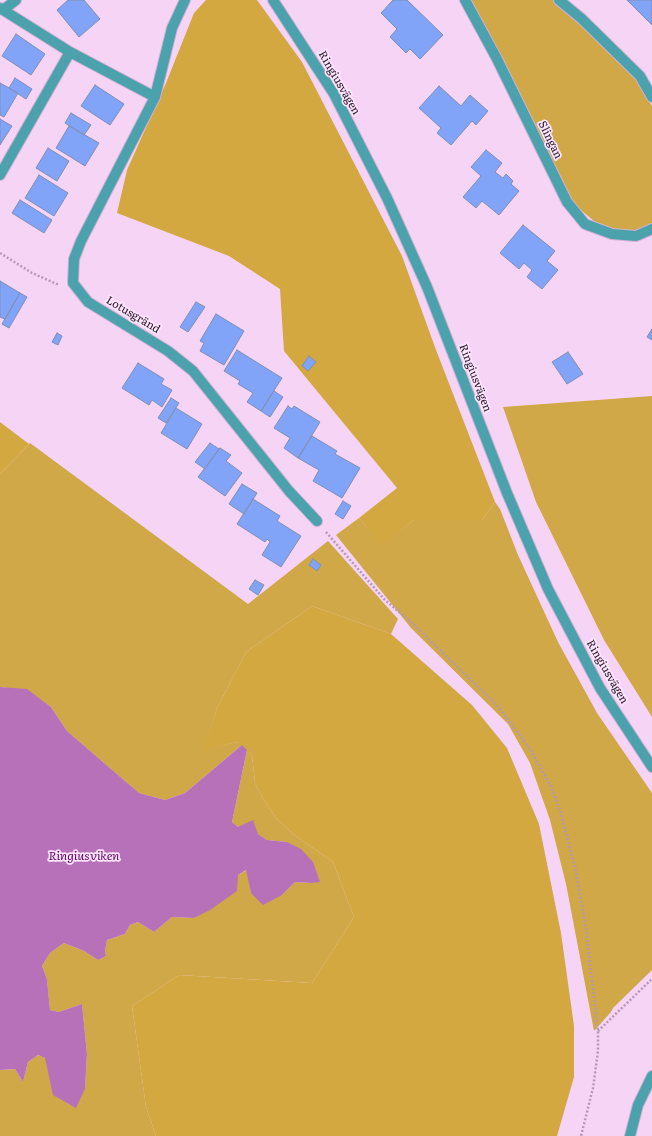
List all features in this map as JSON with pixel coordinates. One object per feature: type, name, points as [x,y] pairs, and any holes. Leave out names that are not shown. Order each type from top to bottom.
[{"type":"street","points":[[16,0],[2,9],[70,52],[155,97]]},
{"type":"street","name":"Lotusgränd","points":[[185,0],[172,28],[155,97],[81,241],[74,259],[73,283],[88,302],[168,351],[193,371],[289,492],[317,521]]},
{"type":"street","name":"Ringiusvägen","points":[[273,0],[334,94],[387,198],[427,287],[507,493],[548,589],[600,688],[652,767]]},
{"type":"street","name":"Slingan","points":[[465,0],[497,59],[567,202],[585,224],[612,234],[636,236],[652,229]]},
{"type":"street","points":[[558,0],[582,19],[640,76],[652,97]]},
{"type":"street","points":[[0,175],[70,52]]},
{"type":"street","points":[[630,1136],[638,1106],[652,1076]]},
{"type":"path","points":[[0,253],[32,274],[53,283],[80,291]]},
{"type":"path","points":[[317,521],[384,599],[418,629],[496,705],[530,749],[544,773],[560,810],[576,867],[587,936],[598,1031],[598,1051],[593,1088],[581,1136]]},
{"type":"path","points":[[598,1031],[652,979]]},
{"type":"shaded area","points":[[206,0],[257,0],[302,62],[402,256],[436,350],[495,502],[482,520],[414,520],[381,546],[359,518],[397,488],[284,351],[280,289],[229,256],[117,213],[127,170],[166,83],[194,13]]},
{"type":"shaded area","points":[[471,0],[553,0],[573,14],[630,70],[652,106],[652,225],[642,231],[606,231],[570,201]]},
{"type":"shaded area","points":[[652,396],[652,717],[604,640],[536,502],[503,407]]},
{"type":"shaded area","points":[[0,422],[29,444],[0,474]]},
{"type":"shaded area","points":[[30,443],[248,604],[328,541],[398,619],[391,634],[312,606],[246,652],[217,708],[204,749],[237,742],[242,745],[185,793],[165,800],[139,793],[67,731],[51,707],[27,690],[0,687],[0,474]]},
{"type":"shaded area","points":[[495,502],[500,509],[518,555],[558,642],[597,713],[652,793],[652,970],[613,1008],[594,1031],[566,884],[550,820],[530,763],[508,724],[411,628],[336,535],[359,518],[381,545],[414,520],[482,520]]},
{"type":"shaded area","points":[[312,606],[391,634],[472,705],[507,748],[539,824],[561,933],[574,1026],[574,1077],[557,1136],[156,1136],[146,1107],[132,1006],[179,975],[312,983],[354,917],[333,862],[293,834],[276,818],[262,797],[255,783],[252,755],[237,742],[203,750],[217,708],[246,652]]},
{"type":"shaded area","points":[[247,750],[252,755],[255,783],[262,797],[276,818],[293,834],[333,862],[354,917],[312,983],[179,975],[132,1006],[146,1107],[156,1136],[0,1136],[0,1070],[15,1069],[23,1082],[28,1062],[38,1055],[45,1058],[85,1089],[87,1054],[82,1004],[59,1012],[50,1010],[47,979],[42,966],[50,953],[64,943],[84,951],[98,960],[106,956],[105,951],[107,940],[125,934],[130,925],[138,922],[154,932],[172,917],[194,918],[238,875],[247,870],[251,893],[282,895],[295,882],[311,883],[287,842],[267,840],[258,834],[238,827],[232,822]]},
{"type":"water","name":"Ringiusviken","points":[[0,687],[27,689],[51,707],[67,731],[139,793],[165,800],[185,793],[242,745],[247,750],[232,822],[238,827],[253,820],[258,834],[267,840],[287,842],[301,849],[313,862],[320,882],[295,882],[282,895],[263,905],[251,893],[246,870],[238,875],[237,891],[210,910],[194,918],[172,917],[154,932],[138,922],[130,925],[125,934],[107,940],[105,951],[106,956],[98,960],[84,951],[64,943],[50,953],[42,966],[47,979],[50,1010],[59,1012],[82,1004],[87,1054],[85,1089],[76,1108],[53,1095],[45,1058],[38,1055],[28,1062],[23,1082],[15,1069],[0,1070]]},
{"type":"building","points":[[68,0],[84,0],[100,19],[79,37],[57,10]]},
{"type":"building","points":[[393,0],[407,0],[443,35],[420,59],[410,49],[406,53],[390,37],[397,29],[381,13]]},
{"type":"building","points":[[627,0],[652,0],[652,25]]},
{"type":"building","points":[[16,34],[45,54],[31,75],[2,56]]},
{"type":"building","points":[[15,78],[32,89],[26,99],[9,88]]},
{"type":"building","points":[[0,83],[18,93],[4,117],[0,115]]},
{"type":"building","points":[[95,85],[124,104],[110,125],[81,106]]},
{"type":"building","points":[[439,86],[461,106],[470,95],[488,111],[476,125],[472,121],[451,145],[437,133],[441,128],[419,108]]},
{"type":"building","points":[[71,113],[91,125],[84,135],[65,123]]},
{"type":"building","points":[[0,119],[12,126],[0,145]]},
{"type":"building","points":[[69,126],[99,143],[85,166],[56,148]]},
{"type":"building","points":[[48,148],[69,161],[57,181],[36,168]]},
{"type":"building","points":[[486,150],[502,163],[495,172],[503,178],[506,174],[513,181],[511,184],[519,191],[499,215],[482,201],[476,208],[463,197],[481,176],[471,167]]},
{"type":"building","points":[[39,175],[68,193],[54,216],[25,198]]},
{"type":"building","points":[[20,200],[52,220],[44,233],[12,213]]},
{"type":"building","points":[[523,225],[555,251],[547,261],[558,270],[542,289],[527,277],[532,270],[524,263],[519,269],[500,253]]},
{"type":"building","points":[[0,281],[20,293],[5,319],[0,317]]},
{"type":"building","points":[[20,293],[27,297],[9,328],[2,324]]},
{"type":"building","points":[[196,302],[205,307],[188,332],[180,327]]},
{"type":"building","points":[[216,314],[244,331],[224,365],[200,351],[204,343],[200,341]]},
{"type":"building","points":[[652,329],[652,340],[647,337]]},
{"type":"building","points":[[57,333],[62,336],[58,345],[52,342]]},
{"type":"building","points":[[237,350],[282,378],[261,411],[247,402],[253,393],[238,384],[240,381],[224,371]]},
{"type":"building","points":[[568,352],[583,374],[567,384],[552,362]]},
{"type":"building","points":[[309,356],[316,362],[308,371],[302,366]]},
{"type":"building","points":[[138,363],[164,379],[161,384],[172,390],[162,407],[152,400],[149,405],[122,388]]},
{"type":"building","points":[[274,391],[283,397],[270,417],[261,411]]},
{"type":"building","points":[[171,398],[179,403],[166,423],[158,418]]},
{"type":"building","points":[[288,406],[292,409],[294,406],[320,422],[298,458],[284,448],[290,438],[274,428]]},
{"type":"building","points":[[176,408],[202,424],[187,449],[161,433]]},
{"type":"building","points":[[312,436],[337,451],[335,454],[360,468],[342,498],[313,481],[319,470],[298,458]]},
{"type":"building","points":[[210,443],[219,449],[205,469],[195,462]]},
{"type":"building","points":[[220,448],[231,455],[226,461],[242,473],[225,496],[198,477]]},
{"type":"building","points":[[242,484],[257,493],[244,514],[229,504]]},
{"type":"building","points":[[253,499],[280,516],[277,521],[301,536],[281,567],[262,555],[270,542],[267,539],[265,542],[237,524]]},
{"type":"building","points":[[343,501],[351,506],[343,519],[335,514]]},
{"type":"building","points":[[313,559],[321,565],[317,571],[309,565]]},
{"type":"building","points":[[255,580],[264,585],[258,595],[249,589]]}]
